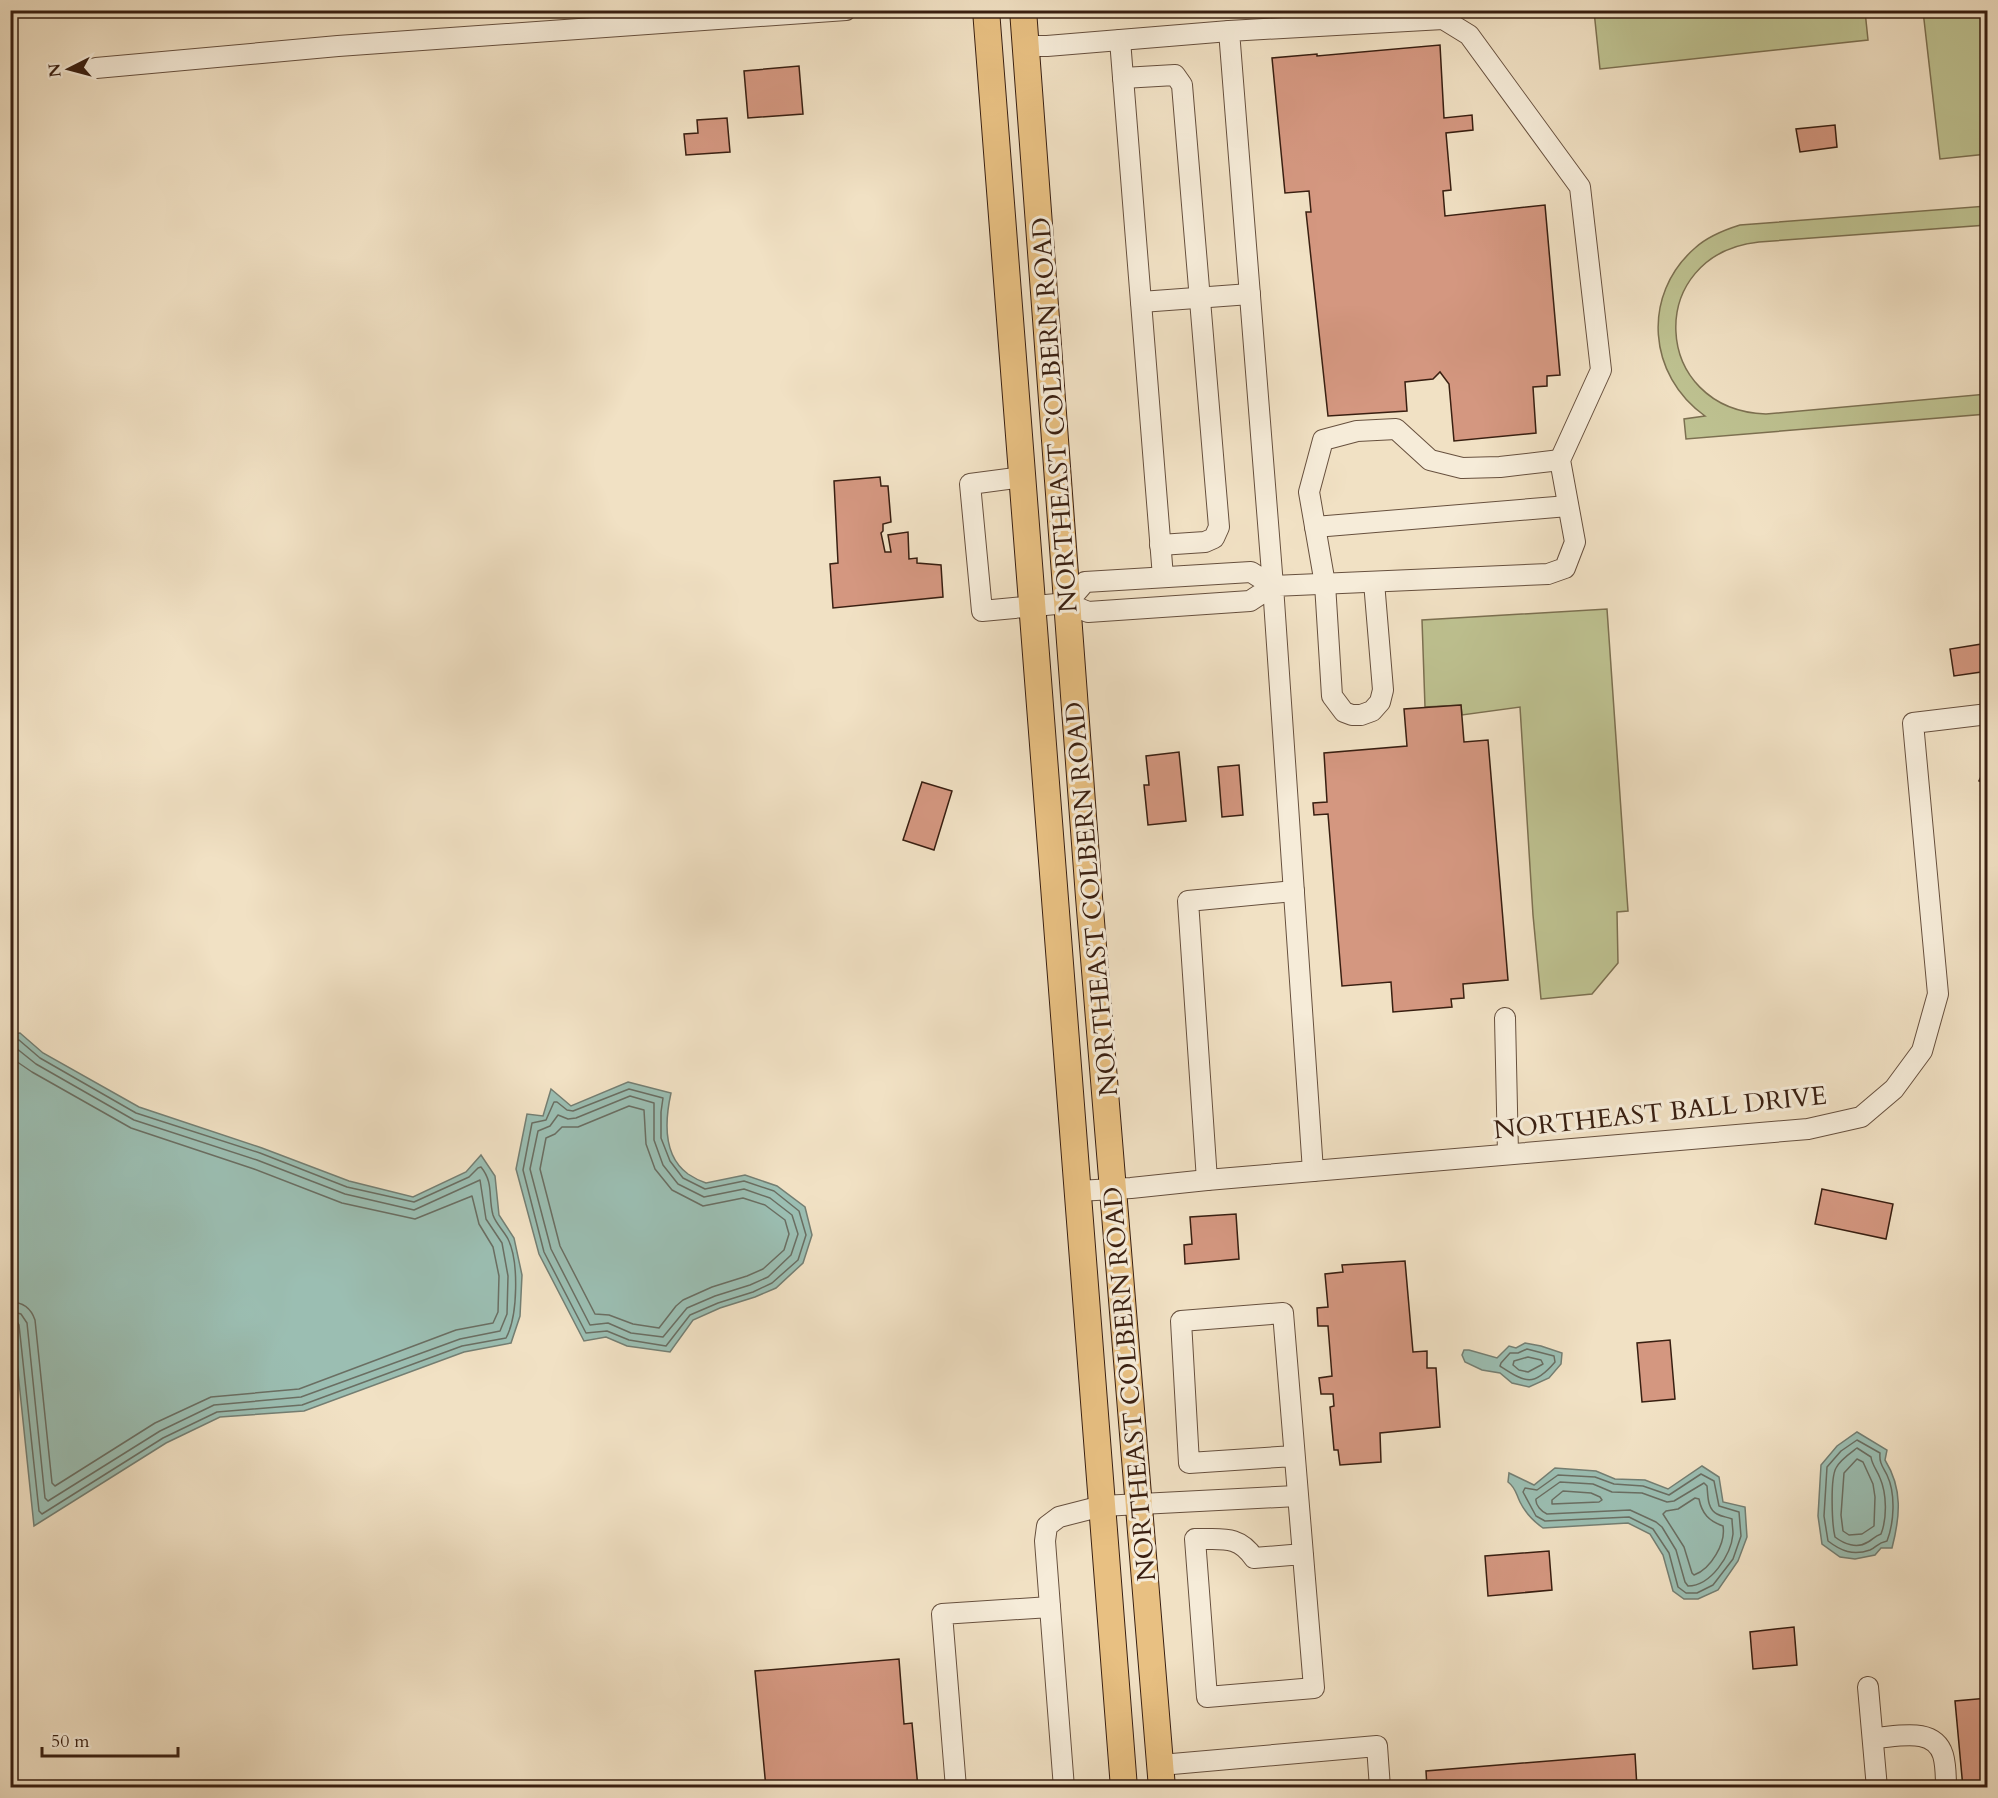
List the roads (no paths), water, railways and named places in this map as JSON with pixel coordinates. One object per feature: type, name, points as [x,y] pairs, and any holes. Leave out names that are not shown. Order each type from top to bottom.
[{"type":"main road","name":"NORTHEAST COLBERN ROAD","points":[[986,10],[1124,1788]]},
{"type":"main road","name":"NORTHEAST COLBERN ROAD","points":[[1023,10],[1089,897],[1162,1776]]},
{"type":"street","points":[[96,68],[338,46],[846,10]]},
{"type":"street","points":[[1022,477],[970,484],[982,611],[1067,603],[1088,612],[1250,602],[1273,586],[1548,574],[1565,568],[1575,542],[1560,460],[1601,370],[1580,187],[1469,35],[1443,19],[1229,31],[1026,46]]},
{"type":"street","points":[[1229,31],[1273,586],[1314,1170]]},
{"type":"street","points":[[1120,40],[1163,577]]},
{"type":"street","points":[[1123,78],[1175,75],[1182,85],[1219,527],[1214,538],[1205,542],[1160,545]]},
{"type":"street","points":[[1140,302],[1250,294]]},
{"type":"street","points":[[1374,582],[1383,690],[1380,702],[1372,711],[1352,715],[1344,712],[1332,696],[1325,584],[1309,492],[1323,441],[1357,431],[1396,429],[1430,460],[1462,468],[1500,467],[1560,460]]},
{"type":"street","points":[[1314,520],[1568,506]]},
{"type":"street","points":[[1067,603],[1085,582],[1251,572],[1273,586]]},
{"type":"street","name":"NORTHEAST BALL DRIVE","points":[[1078,1191],[1808,1129],[1861,1117],[1894,1089],[1922,1051],[1938,994],[1913,723],[1988,714]]},
{"type":"street","points":[[1207,1180],[1188,901],[1294,891]]},
{"type":"street","points":[[1505,1018],[1508,1154]]},
{"type":"street","points":[[1294,1456],[1189,1463],[1181,1321],[1282,1313],[1303,1554],[1314,1688],[1208,1697],[1195,1539],[1237,1541],[1248,1549],[1254,1558],[1303,1554]]},
{"type":"street","points":[[1064,1788],[1045,1541],[1047,1526],[1059,1517],[1102,1506],[1298,1496]]},
{"type":"street","points":[[956,1788],[942,1614],[1050,1607]]},
{"type":"street","points":[[1868,1687],[1877,1788]]},
{"type":"street","points":[[1874,1738],[1922,1735],[1931,1738],[1939,1745],[1944,1756],[1947,1788]]},
{"type":"street","points":[[1162,1776],[1377,1746],[1380,1788]]},
{"type":"water","points":[[20,1033],[43,1053],[139,1107],[262,1148],[349,1181],[413,1197],[466,1172],[481,1155],[495,1176],[499,1215],[514,1238],[522,1275],[520,1316],[511,1343],[464,1352],[304,1411],[220,1417],[166,1443],[34,1526],[10,1296],[10,1034]]},
{"type":"water","points":[[628,1082],[671,1093],[667,1126],[670,1148],[674,1158],[688,1174],[706,1183],[745,1175],[777,1186],[805,1207],[812,1235],[803,1263],[776,1288],[693,1320],[670,1352],[627,1346],[606,1337],[584,1341],[539,1254],[516,1169],[527,1114],[543,1116],[551,1089],[571,1106]]},
{"type":"water","points":[[1525,1343],[1562,1353],[1561,1364],[1549,1378],[1529,1387],[1512,1383],[1500,1373],[1482,1370],[1465,1362],[1462,1355],[1464,1350],[1469,1350],[1497,1358],[1509,1346],[1516,1348]]},
{"type":"water","points":[[1857,1432],[1887,1450],[1885,1460],[1895,1482],[1898,1514],[1892,1548],[1881,1548],[1875,1555],[1855,1559],[1840,1557],[1822,1544],[1818,1516],[1821,1465],[1837,1446]]},
{"type":"water","points":[[1702,1466],[1719,1477],[1723,1502],[1745,1507],[1747,1537],[1738,1561],[1718,1590],[1698,1599],[1684,1599],[1673,1591],[1663,1555],[1650,1534],[1628,1523],[1543,1528],[1527,1514],[1508,1482],[1509,1473],[1534,1485],[1555,1468],[1596,1471],[1615,1479],[1645,1480],[1668,1489]]}]
